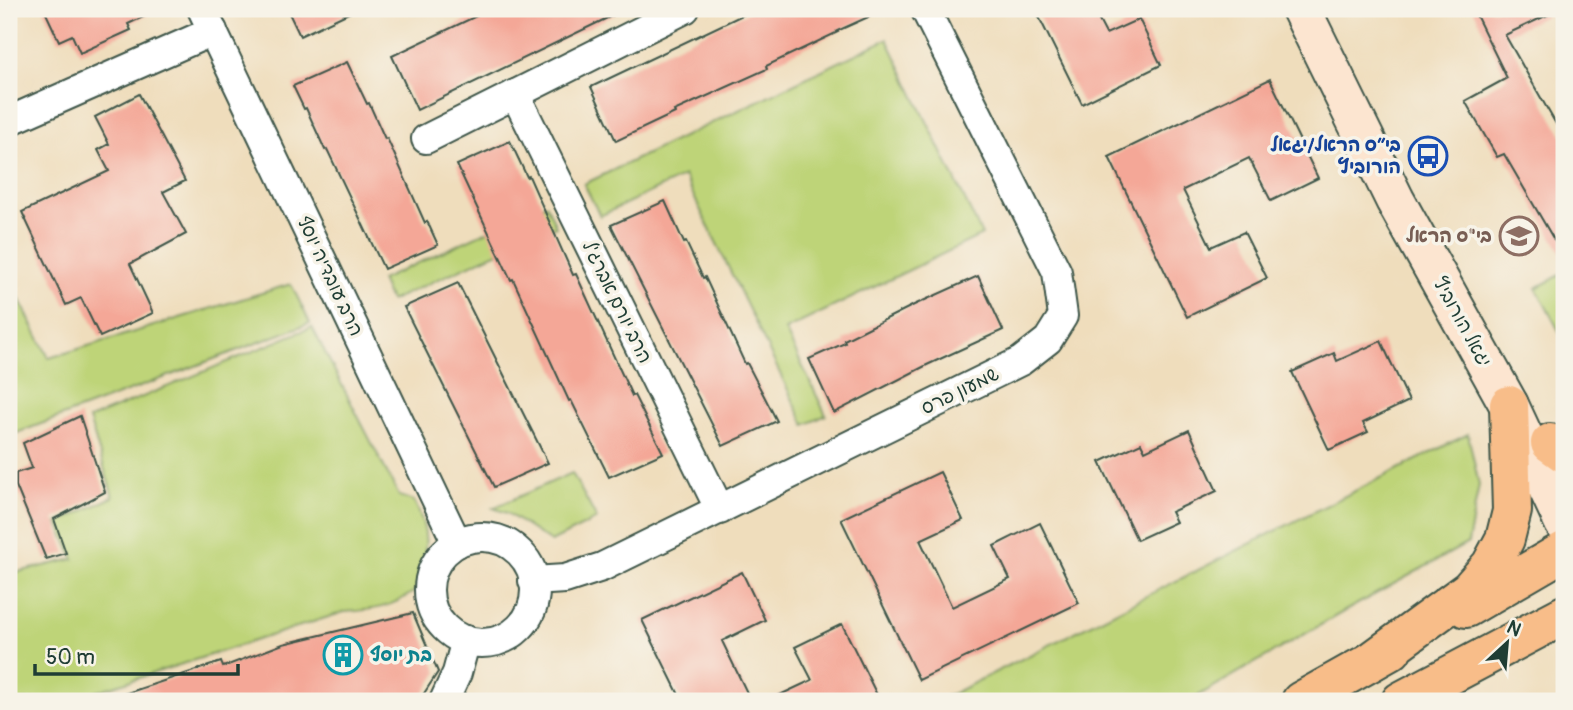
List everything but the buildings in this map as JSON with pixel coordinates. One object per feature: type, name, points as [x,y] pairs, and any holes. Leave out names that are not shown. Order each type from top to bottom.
[{"type":"highway","points":[[1372,661],[1469,590],[1491,565],[1505,540],[1512,511],[1509,405]]},
{"type":"highway","points":[[1301,701],[1564,551]]},
{"type":"highway","points":[[1401,701],[1564,615]]},
{"type":"main road","name":"יגאל הורוביץ","points":[[1301,9],[1395,200],[1509,405],[1564,523]]},
{"type":"main road","name":"יגאל הורוביץ","points":[[1325,9],[1414,191],[1560,457]]},
{"type":"street","points":[[426,139],[685,9]]},
{"type":"street","name":"שמעון פרס","points":[[533,581],[565,579],[590,573],[1021,360],[1048,340],[1063,316],[1057,272],[925,9]]},
{"type":"street","points":[[9,121],[208,20]]},
{"type":"street","name":"הרב עובדיה יוסף","points":[[208,20],[457,543]]},
{"type":"street","name":"הרב יורם אברג'ל","points":[[515,94],[720,510]]},
{"type":"street","points":[[480,537],[505,542],[524,558],[533,581],[532,605],[520,626],[491,642],[466,640],[445,627],[435,614],[429,599],[429,583],[434,567],[444,553],[457,543],[480,537]]},
{"type":"street","points":[[444,701],[457,673],[466,640]]},
{"type":"green space","points":[[887,39],[982,235],[785,330],[826,415],[805,425],[684,176],[600,216],[584,184]]},
{"type":"green space","points":[[546,204],[556,226],[390,301],[381,280]]},
{"type":"green space","points":[[1564,273],[1564,340],[1536,288]]},
{"type":"green space","points":[[9,279],[49,358],[291,284],[310,323],[9,436]]},
{"type":"green space","points":[[312,327],[399,496],[414,501],[420,514],[425,546],[415,591],[389,605],[344,612],[67,701],[9,701],[9,574],[74,559],[58,523],[113,497],[89,419]]},
{"type":"green space","points":[[1468,434],[1479,485],[1468,543],[1189,701],[938,701]]},
{"type":"green space","points":[[572,473],[597,519],[551,542],[507,513],[493,508]]},
{"type":"place","name":"בי״ס הראל/יגאל הורוביץ","points":[[1428,156]]},
{"type":"place","name":"בי\"ס הראל","points":[[1519,236]]},
{"type":"place","name":"בת יוסף","points":[[343,655]]}]
